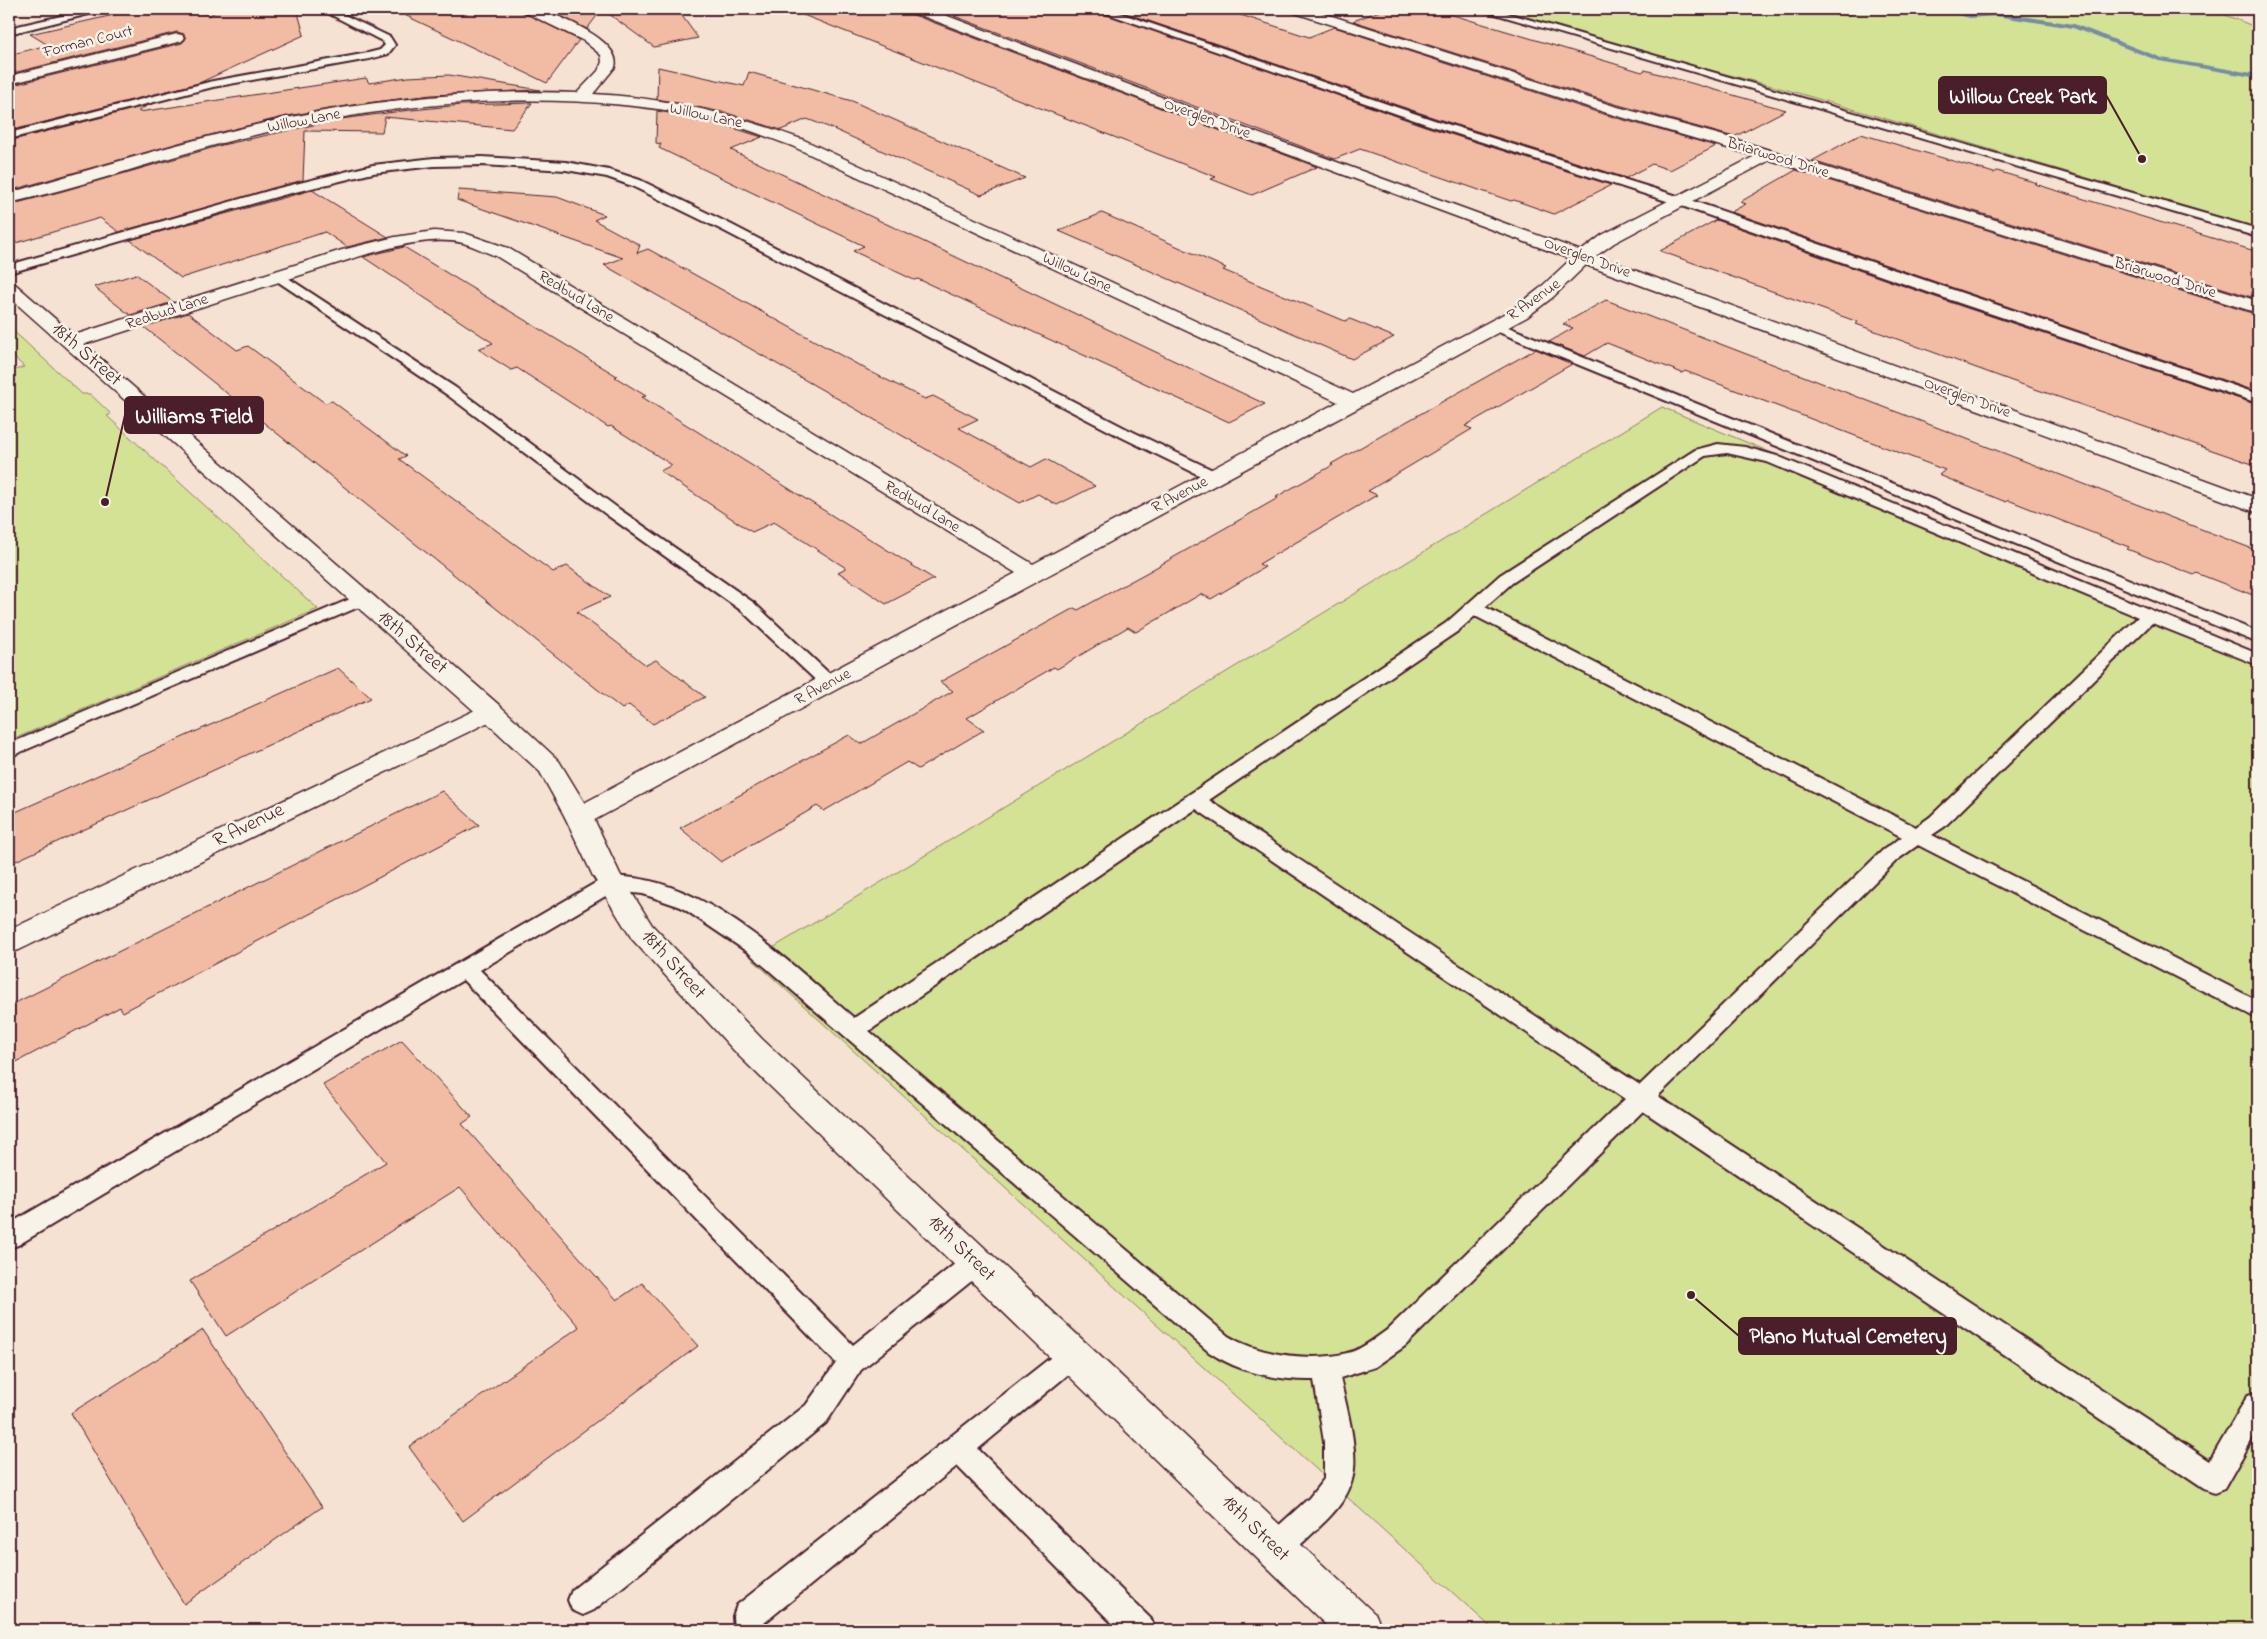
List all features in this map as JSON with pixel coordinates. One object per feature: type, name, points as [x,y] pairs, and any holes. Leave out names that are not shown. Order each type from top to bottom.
[{"type":"street","points":[[525,9],[592,38],[607,51],[610,60],[606,70],[580,98]]},
{"type":"street","name":"Overglen Drive","points":[[917,9],[1225,126],[1585,256],[2258,506]]},
{"type":"street","name":"Briarwood Drive","points":[[1297,9],[1609,109],[1768,155],[2258,307]]},
{"type":"street","points":[[1318,15],[1336,9]]},
{"type":"street","name":"Forman Court","points":[[9,80],[177,38]]},
{"type":"street","name":"Willow Lane","points":[[9,198],[230,137],[286,123],[349,112],[471,99],[580,98],[704,113],[757,128],[798,143],[1354,402]]},
{"type":"street","name":"R Avenue","points":[[579,817],[1496,326],[1520,312],[1546,293],[1566,277],[1585,256],[1608,239],[1768,155]]},
{"type":"street","name":"Redbud Lane","points":[[72,342],[348,254],[421,238],[464,238],[489,246],[1033,574]]},
{"type":"street","name":"18th Street","points":[[9,288],[490,710],[550,767],[579,817],[611,884],[642,932],[738,1035],[1361,1630]]},
{"type":"street","name":"R Avenue","points":[[9,942],[490,710]]},
{"type":"lane","points":[[9,31],[104,9]]},
{"type":"lane","points":[[9,136],[213,84],[369,56],[384,52],[390,45],[386,39],[325,9]]},
{"type":"lane","points":[[1099,9],[1430,122],[1680,201],[1967,301],[2258,399]]},
{"type":"lane","points":[[1483,9],[2258,233]]},
{"type":"lane","points":[[9,270],[279,192],[373,169],[434,162],[482,161],[566,166],[609,174],[643,186],[1120,431],[1215,477]]},
{"type":"lane","points":[[279,276],[451,391],[613,512],[748,607],[829,683]]},
{"type":"lane","points":[[1496,326],[2258,638]]},
{"type":"lane","points":[[853,1030],[1452,627],[1506,580],[1700,453],[1710,449],[1742,450],[1772,459],[2258,660]]},
{"type":"lane","points":[[9,750],[362,599]]},
{"type":"lane","points":[[1474,608],[2258,1012]]},
{"type":"lane","points":[[9,1238],[465,968],[611,884],[646,887],[688,902],[757,947],[1192,1323],[1225,1348],[1280,1366],[1325,1367],[1359,1361],[1378,1352],[1396,1338],[1890,856],[1937,822],[2150,615]]},
{"type":"lane","points":[[1196,800],[2214,1480],[2258,1404]]},
{"type":"lane","points":[[465,968],[852,1362]]},
{"type":"lane","points":[[583,1600],[816,1414],[852,1362],[976,1262]]},
{"type":"lane","points":[[749,1630],[748,1616],[1073,1355]]},
{"type":"lane","points":[[1275,1548],[1322,1503],[1338,1482],[1340,1473],[1325,1367]]},
{"type":"lane","points":[[958,1448],[1140,1630]]},
{"type":"green space","points":[[1495,9],[2198,9],[2225,15],[2258,28],[2258,228],[1791,91],[1641,52]]},
{"type":"green space","points":[[9,327],[82,394],[90,394],[111,414],[107,416],[318,609],[9,741],[9,372],[24,367],[9,352]]},
{"type":"green space","points":[[1662,407],[2258,656],[2258,1630],[1494,1630],[753,960]]},
{"type":"building","points":[[140,9],[196,9],[209,16],[219,9],[297,9],[304,35],[199,83],[9,131],[9,86],[182,43],[186,39],[184,34],[177,32],[9,74],[9,55],[48,45],[30,34]]},
{"type":"building","points":[[392,9],[516,9],[579,40],[547,83]]},
{"type":"building","points":[[543,9],[602,9],[587,29]]},
{"type":"building","points":[[602,9],[677,9],[698,38],[654,47]]},
{"type":"building","points":[[793,9],[908,9],[911,14],[1317,167],[1252,195],[1211,179],[1216,177],[793,11]]},
{"type":"building","points":[[979,9],[1092,9],[1425,126],[1611,185],[1554,214],[1360,149],[1335,159],[954,16]]},
{"type":"building","points":[[1113,9],[1222,9],[1309,37],[1334,27],[1603,114],[1716,146],[1670,170],[1652,164],[1626,178],[1435,118]]},
{"type":"building","points":[[1385,9],[1433,9],[1642,72],[1645,70],[1786,110],[1734,137],[1615,104],[1353,21]]},
{"type":"building","points":[[658,67],[744,86],[749,72],[852,101],[1025,178],[981,195],[807,119],[781,130],[727,113],[657,99]]},
{"type":"building","points":[[449,75],[540,90],[431,95],[358,104],[287,116],[182,142],[9,191],[9,141],[149,105],[139,110],[139,112],[366,78],[369,83],[408,77]]},
{"type":"building","points":[[532,103],[512,129],[385,117],[382,132],[305,131],[303,180],[119,232],[100,218],[9,245],[9,205],[222,145],[341,119],[462,105]]},
{"type":"building","points":[[657,111],[704,119],[762,137],[731,150],[1265,404],[1229,422],[853,251],[864,246],[659,148],[661,144],[656,143]]},
{"type":"building","points":[[1861,134],[1994,173],[1997,171],[2258,252],[2258,299],[1812,161]]},
{"type":"building","points":[[1796,170],[2258,315],[2258,392],[1731,212],[1746,204],[1740,202]]},
{"type":"building","points":[[312,190],[388,237],[347,247],[325,232],[181,278],[130,240]]},
{"type":"building","points":[[459,190],[557,197],[605,215],[594,220],[640,245],[637,253],[648,249],[873,373],[925,399],[933,396],[978,419],[959,428],[1031,467],[1046,459],[1095,486],[1057,505],[1038,494],[1020,503],[604,265],[623,258],[457,200]]},
{"type":"building","points":[[1102,213],[1226,268],[1223,270],[1345,321],[1350,319],[1394,337],[1352,359],[1059,231]]},
{"type":"building","points":[[1716,220],[1961,306],[2258,405],[2258,466],[2012,381],[1856,324],[1858,322],[1660,251]]},
{"type":"building","points":[[404,247],[617,376],[615,377],[646,396],[642,397],[934,579],[886,604],[838,572],[846,568],[774,522],[752,532],[660,471],[672,465],[611,426],[608,427],[517,368],[511,370],[478,349],[493,343],[363,257]]},
{"type":"building","points":[[136,274],[173,302],[130,315],[94,287]]},
{"type":"building","points":[[1606,300],[2258,551],[2258,597],[2196,573],[2194,575],[2127,549],[2129,547],[2008,500],[2006,502],[1939,475],[1945,470],[1685,371],[1682,373],[1607,343],[1585,356],[1549,342],[1573,328],[1563,324]]},
{"type":"building","points":[[188,313],[237,350],[248,346],[325,403],[332,401],[406,456],[399,459],[553,572],[567,566],[610,597],[577,612],[646,665],[656,660],[705,697],[653,724],[629,705],[622,709],[144,327]]},
{"type":"building","points":[[1536,349],[1572,364],[1465,426],[1472,429],[1368,491],[1377,495],[1259,564],[1265,567],[1211,599],[1201,594],[1136,632],[1128,627],[1057,669],[1054,667],[967,718],[984,730],[918,769],[907,762],[824,811],[817,806],[721,862],[680,828],[849,735],[861,744],[953,691],[940,682],[1074,608],[1078,610],[1146,573],[1278,498],[1276,497],[1333,465],[1331,464]]},
{"type":"building","points":[[338,668],[371,698],[9,864],[9,815]]},
{"type":"building","points":[[442,791],[479,825],[123,1012],[120,1007],[9,1066],[9,1006]]},
{"type":"building","points":[[402,1040],[472,1117],[462,1124],[617,1300],[642,1283],[698,1346],[463,1521],[409,1447],[579,1327],[460,1187],[226,1336],[190,1281],[386,1162],[323,1085]]},
{"type":"building","points":[[203,1330],[322,1507],[184,1604],[71,1413]]},
{"type":"waterway","points":[[1653,9],[1666,11],[1684,9]]},
{"type":"waterway","points":[[1816,9],[1847,14],[1867,9]]},
{"type":"waterway","points":[[1936,9],[1970,16],[1995,14],[2074,26],[2161,60],[2258,76]]},
{"type":"place","name":"Willow Creek Park","points":[[2142,159]]},
{"type":"place","name":"Williams Field","points":[[105,502]]},
{"type":"place","name":"Plano Mutual Cemetery","points":[[1691,1295]]}]
